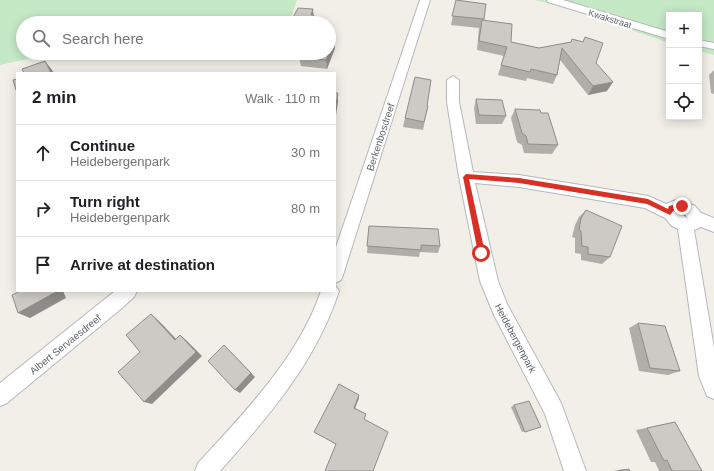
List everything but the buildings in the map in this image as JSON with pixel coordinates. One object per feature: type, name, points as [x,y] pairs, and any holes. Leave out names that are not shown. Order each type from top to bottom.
[{"type":"street","name":"Berkenbosdreef","points":[[336,272],[425,0]]},
{"type":"street","name":"Kwakstraat","points":[[552,0],[666,35]]},
{"type":"street","points":[[702,44],[714,46]]},
{"type":"street","name":"Heidebergenpark","points":[[452,80],[453,102],[481,253],[500,309],[554,410],[575,471]]},
{"type":"street","points":[[466,177],[519,180],[648,202],[670,212],[678,222],[714,225]]},
{"type":"street","points":[[690,222],[709,376],[714,390]]},
{"type":"street","name":"Albert Servaesdreef","points":[[0,396],[127,292]]},
{"type":"street","points":[[206,471],[255,416],[293,366],[321,318],[330,292]]},
{"type":"green space","points":[[0,0],[297,0],[291,16],[16,16],[16,60],[22,60],[0,65]]},
{"type":"green space","points":[[535,0],[714,0],[714,55],[702,52],[702,12],[666,12],[666,42],[564,7]]},
{"type":"route","points":[[481,253],[466,177],[519,180],[648,202],[670,212],[671,208],[682,206]]}]
